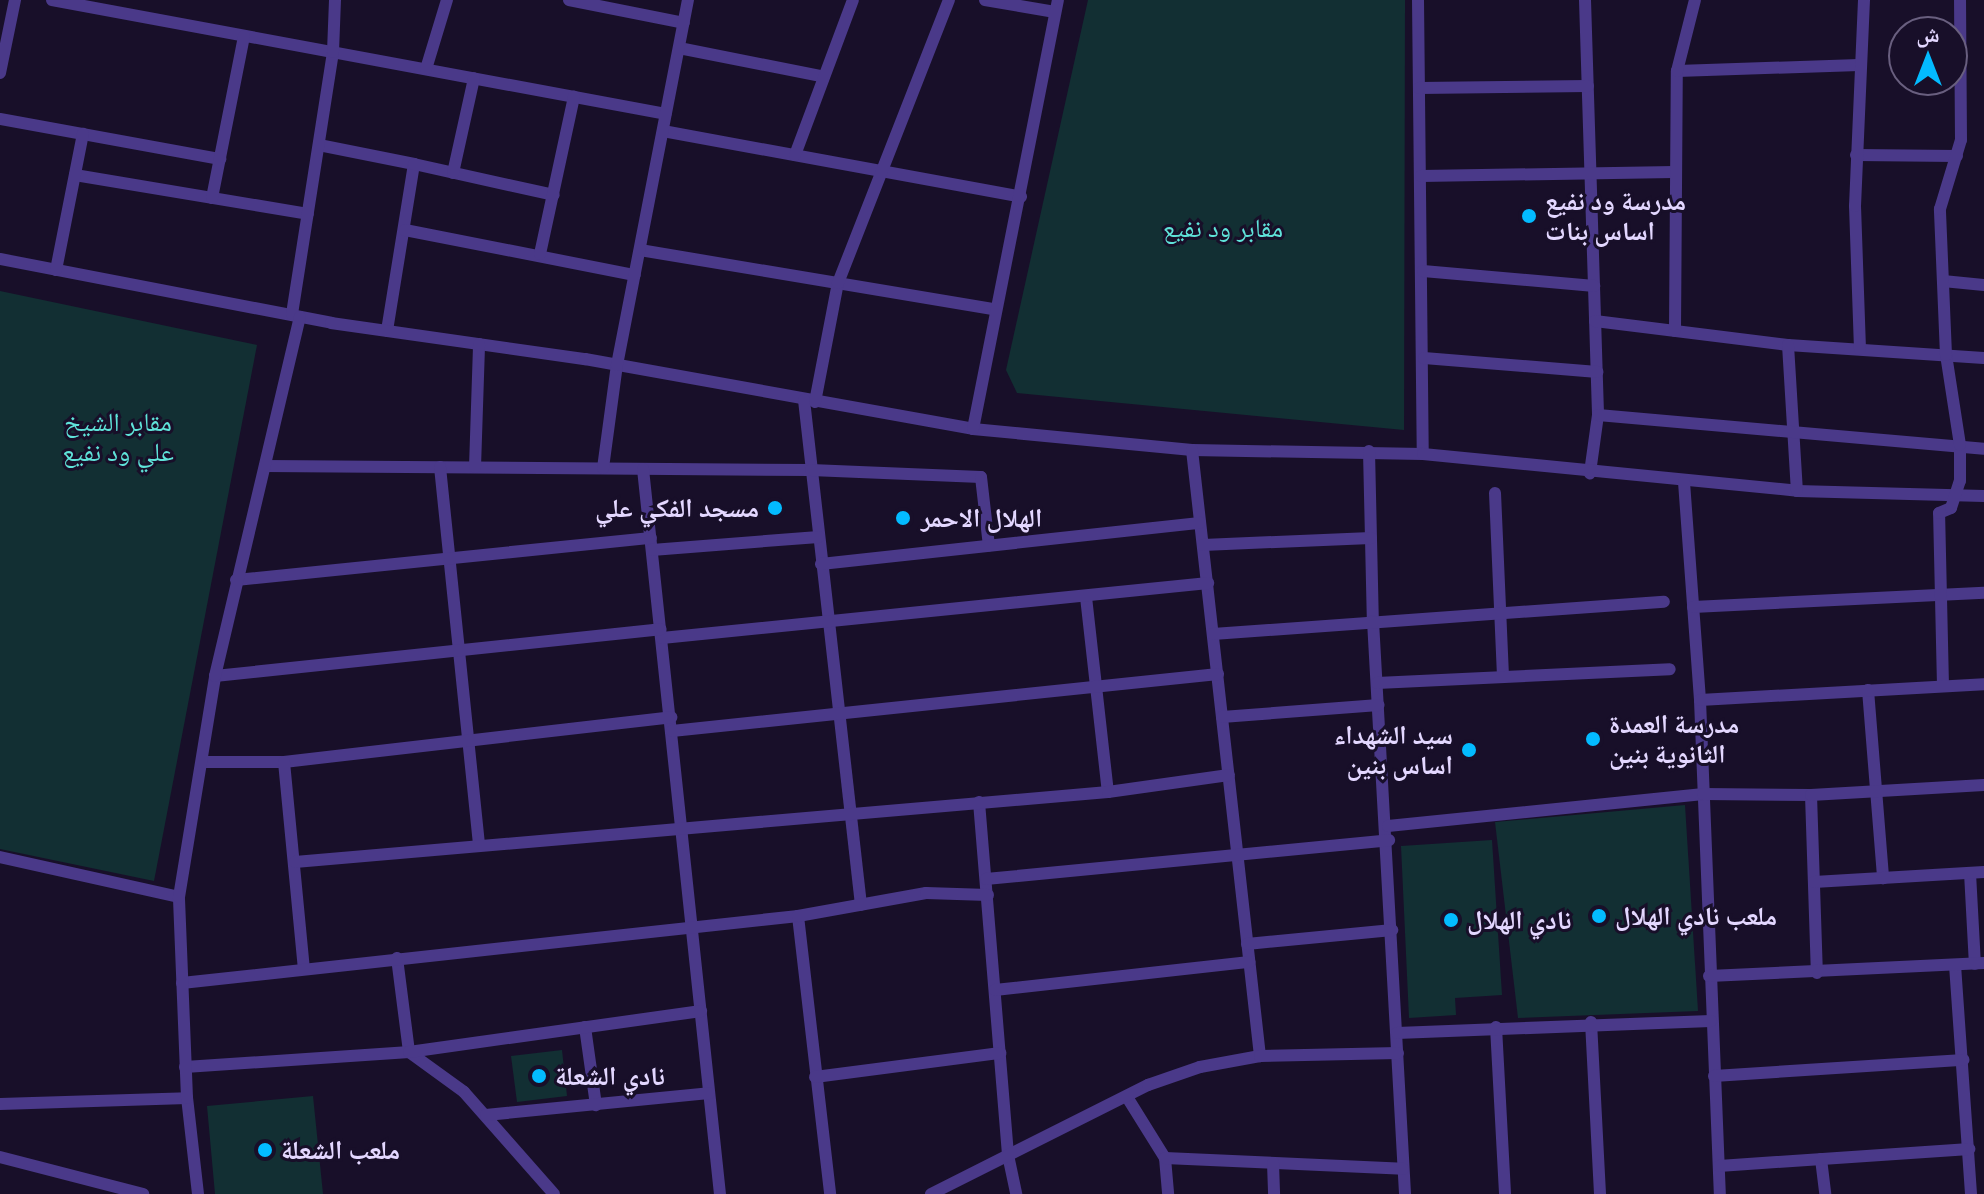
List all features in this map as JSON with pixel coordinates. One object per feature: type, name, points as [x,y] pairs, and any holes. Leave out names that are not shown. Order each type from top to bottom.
[{"type":"street","points":[[0,73],[15,0]]},
{"type":"street","points":[[52,0],[107,5],[244,36],[666,114]]},
{"type":"street","points":[[198,1194],[185,1067],[179,897],[215,676],[265,466],[296,316],[333,52],[335,0]]},
{"type":"street","points":[[426,69],[447,0]]},
{"type":"street","points":[[569,0],[684,23]]},
{"type":"street","points":[[603,468],[617,365],[688,0]]},
{"type":"street","points":[[795,155],[821,76],[853,0]]},
{"type":"street","points":[[861,905],[836,712],[811,470],[810,401],[838,283],[949,0]]},
{"type":"street","points":[[973,429],[994,309],[1021,197],[1057,6],[985,0]]},
{"type":"street","points":[[1423,454],[1418,0],[1434,0]]},
{"type":"street","points":[[1585,0],[1598,415],[1590,473]]},
{"type":"street","points":[[1675,331],[1677,71],[1695,0]]},
{"type":"street","points":[[1860,349],[1856,155],[1864,0]]},
{"type":"street","points":[[1943,686],[1939,513],[1951,508],[1955,496],[1960,445],[1946,355],[1940,209],[1961,140],[1960,0]]},
{"type":"street","points":[[212,198],[244,36]]},
{"type":"street","points":[[679,48],[821,76]]},
{"type":"street","points":[[1677,71],[1859,65]]},
{"type":"street","points":[[453,173],[474,78]]},
{"type":"street","points":[[1419,88],[1588,86]]},
{"type":"street","points":[[540,254],[574,97]]},
{"type":"street","points":[[0,119],[220,159]]},
{"type":"street","points":[[663,131],[1021,197]]},
{"type":"street","points":[[56,270],[83,134]]},
{"type":"street","points":[[319,145],[554,195]]},
{"type":"street","points":[[1856,155],[1957,156]]},
{"type":"street","points":[[387,331],[414,164]]},
{"type":"street","points":[[1421,176],[1674,172]]},
{"type":"street","points":[[75,175],[308,214]]},
{"type":"street","points":[[405,230],[635,275]]},
{"type":"street","points":[[640,250],[994,309]]},
{"type":"street","points":[[0,259],[296,316],[617,365],[973,429],[1192,450],[1423,454],[1590,473],[1797,491],[1984,496]]},
{"type":"street","points":[[1423,271],[1594,286]]},
{"type":"street","points":[[1943,281],[1984,285]]},
{"type":"street","points":[[1595,321],[1788,345],[1984,358]]},
{"type":"street","points":[[475,467],[479,344]]},
{"type":"street","points":[[1788,345],[1797,491]]},
{"type":"street","points":[[1424,358],[1597,372]]},
{"type":"street","points":[[1598,415],[1984,449]]},
{"type":"street","points":[[1192,450],[1260,1056]]},
{"type":"street","points":[[1369,451],[1373,621],[1389,840],[1405,1194]]},
{"type":"street","points":[[265,466],[811,470],[981,477],[989,546]]},
{"type":"street","points":[[440,467],[479,845]]},
{"type":"street","points":[[643,469],[720,1194]]},
{"type":"street","points":[[1684,482],[1700,700],[1720,1194]]},
{"type":"street","points":[[1495,493],[1503,676]]},
{"type":"street","points":[[821,564],[1200,523]]},
{"type":"street","points":[[236,580],[651,544],[818,537]]},
{"type":"street","points":[[1203,545],[1371,538]]},
{"type":"street","points":[[215,676],[459,650],[1086,597],[1208,583]]},
{"type":"street","points":[[1693,607],[1984,593]]},
{"type":"street","points":[[1086,597],[1108,792]]},
{"type":"street","points":[[1213,634],[1664,602]]},
{"type":"street","points":[[1377,683],[1670,669]]},
{"type":"street","points":[[202,762],[284,762],[468,739],[836,712],[1218,674]]},
{"type":"street","points":[[1700,700],[1984,684]]},
{"type":"street","points":[[1868,690],[1879,791],[1883,878]]},
{"type":"street","points":[[1222,717],[1379,705]]},
{"type":"street","points":[[284,762],[304,969]]},
{"type":"street","points":[[295,862],[848,811],[1108,792],[1229,775]]},
{"type":"street","points":[[1388,826],[1703,794],[1811,795],[1984,785]]},
{"type":"street","points":[[1811,795],[1817,973]]},
{"type":"street","points":[[979,802],[1008,1155],[1016,1194]]},
{"type":"street","points":[[986,879],[1237,852],[1389,840]]},
{"type":"street","points":[[0,857],[179,897]]},
{"type":"street","points":[[1814,882],[1984,872]]},
{"type":"street","points":[[1709,976],[1980,963],[1970,873]]},
{"type":"street","points":[[182,983],[798,916],[926,893],[988,895]]},
{"type":"street","points":[[798,916],[830,1194]]},
{"type":"street","points":[[1247,944],[1392,930]]},
{"type":"street","points":[[397,958],[409,1052],[486,1115],[554,1194]]},
{"type":"street","points":[[995,990],[1249,962]]},
{"type":"street","points":[[1955,965],[1971,1194]]},
{"type":"street","points":[[185,1067],[409,1052],[701,1011]]},
{"type":"street","points":[[1397,1033],[1591,1022],[1711,1021]]},
{"type":"street","points":[[1591,1022],[1600,1194]]},
{"type":"street","points":[[585,1027],[596,1105]]},
{"type":"street","points":[[1496,1027],[1505,1194]]},
{"type":"street","points":[[815,1077],[1000,1053]]},
{"type":"street","points":[[931,1194],[1127,1097],[1200,1067],[1260,1056],[1398,1053]]},
{"type":"street","points":[[1714,1076],[1963,1060]]},
{"type":"street","points":[[486,1115],[709,1093]]},
{"type":"street","points":[[1127,1097],[1165,1158],[1168,1194]]},
{"type":"street","points":[[0,1104],[187,1098]]},
{"type":"street","points":[[1719,1166],[1969,1149]]},
{"type":"street","points":[[0,1157],[143,1194]]},
{"type":"street","points":[[1165,1158],[1403,1169]]},
{"type":"street","points":[[1821,1159],[1825,1194]]},
{"type":"street","points":[[1273,1163],[1274,1194]]},
{"type":"green space","name":"مقابر ود نفيع","points":[[1088,0],[1405,0],[1404,430],[1017,393],[1006,370]]},
{"type":"green space","name":"مقابر الشيخ علي ود نفيع","points":[[0,291],[257,345],[154,881],[0,849]]},
{"type":"green space","name":"ملعب نادي الهلال","points":[[1685,805],[1698,1011],[1518,1018],[1495,822]]},
{"type":"green space","name":"نادي الهلال","points":[[1492,840],[1502,995],[1455,998],[1456,1015],[1409,1018],[1401,846]]},
{"type":"green space","name":"نادي الشعلة","points":[[562,1050],[567,1096],[517,1102],[511,1056]]},
{"type":"green space","name":"ملعب الشعلة","points":[[313,1096],[323,1194],[215,1194],[207,1106]]},
{"type":"place","name":"مدرسة ود نفيع اساس بنات","points":[[1529,216]]},
{"type":"place","name":"مسجد الفكي علي","points":[[775,508]]},
{"type":"place","name":"الهلال الاحمر","points":[[903,518]]},
{"type":"place","name":"مدرسة العمدة الثانوية بنين","points":[[1593,739]]},
{"type":"place","name":"سيد الشهداء اساس بنين","points":[[1469,750]]},
{"type":"place","name":"ملعب نادي الهلال","points":[[1599,916]]},
{"type":"place","name":"نادي الهلال","points":[[1451,920]]},
{"type":"place","name":"نادي الشعلة","points":[[539,1076]]},
{"type":"place","name":"ملعب الشعلة","points":[[265,1150]]}]
